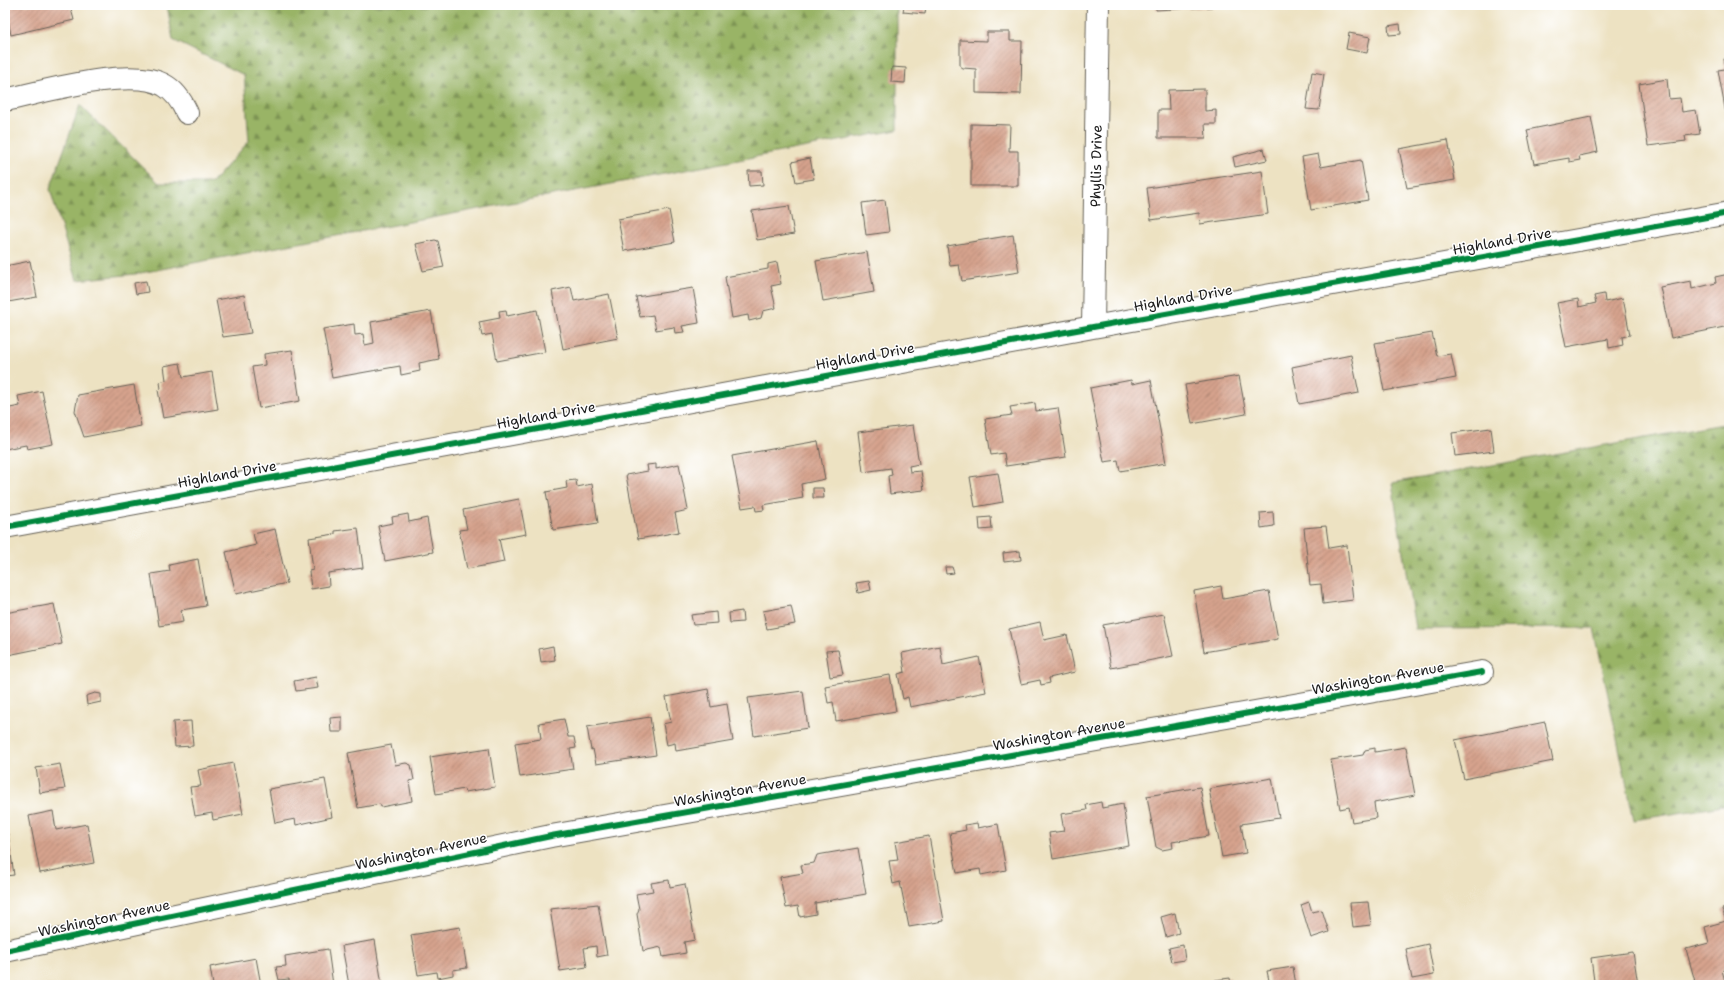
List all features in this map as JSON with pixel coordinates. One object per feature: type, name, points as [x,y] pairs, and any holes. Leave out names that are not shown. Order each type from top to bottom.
[{"type":"street","name":"Phyllis Drive","points":[[1093,327],[1098,5]]},
{"type":"street","points":[[5,100],[85,83],[118,79],[145,78],[164,85],[180,99],[188,113]]},
{"type":"street","name":"Highland Drive","points":[[5,527],[1093,327],[1729,213]]},
{"type":"street","name":"Washington Avenue","points":[[5,951],[551,836],[1482,672]]},
{"type":"green space","points":[[167,5],[897,5],[897,130],[135,274],[77,280],[50,189],[80,105],[159,183],[212,183],[249,141],[244,75],[173,40]]},
{"type":"green space","points":[[1729,423],[1729,634],[1725,636],[1729,664],[1729,805],[1634,820],[1594,628],[1415,629],[1392,483]]},
{"type":"building","points":[[5,5],[70,5],[74,20],[11,35]]},
{"type":"building","points":[[904,5],[926,5],[925,14],[903,12]]},
{"type":"building","points":[[983,5],[1014,5],[1007,8],[983,8]]},
{"type":"building","points":[[1156,5],[1212,5],[1212,7],[1156,10]]},
{"type":"building","points":[[1400,24],[1401,34],[1389,35],[1388,26]]},
{"type":"building","points":[[987,32],[1010,32],[1010,41],[1022,41],[1021,94],[976,93],[976,69],[963,68],[960,66],[960,40],[987,41]]},
{"type":"building","points":[[1349,33],[1370,37],[1367,53],[1346,49]]},
{"type":"building","points":[[1729,58],[1728,125],[1718,70],[1725,69],[1724,59]]},
{"type":"building","points":[[892,67],[906,68],[905,83],[891,82]]},
{"type":"building","points":[[1312,72],[1324,74],[1319,110],[1306,109]]},
{"type":"building","points":[[1667,79],[1669,99],[1680,98],[1682,112],[1696,110],[1700,134],[1685,136],[1686,141],[1648,146],[1639,84]]},
{"type":"building","points":[[1205,89],[1205,111],[1216,110],[1216,124],[1205,124],[1206,138],[1158,138],[1158,110],[1169,110],[1168,90]]},
{"type":"building","points":[[1591,117],[1598,152],[1579,156],[1580,160],[1569,162],[1569,158],[1534,164],[1527,130]]},
{"type":"building","points":[[971,124],[1010,125],[1009,151],[1018,151],[1018,186],[971,186]]},
{"type":"building","points":[[1448,140],[1455,180],[1407,188],[1399,149]]},
{"type":"building","points":[[1264,149],[1267,160],[1235,167],[1233,157]]},
{"type":"building","points":[[1318,154],[1321,167],[1361,160],[1368,200],[1311,210],[1302,157]]},
{"type":"building","points":[[810,158],[814,179],[796,182],[792,162]]},
{"type":"building","points":[[748,171],[762,171],[763,185],[749,186]]},
{"type":"building","points":[[1262,171],[1268,214],[1200,224],[1199,213],[1151,220],[1147,188]]},
{"type":"building","points":[[885,200],[889,232],[866,235],[862,203]]},
{"type":"building","points":[[789,206],[794,234],[757,240],[752,211]]},
{"type":"building","points":[[669,210],[675,242],[624,251],[618,219]]},
{"type":"building","points":[[1013,235],[1019,272],[962,281],[959,265],[950,266],[947,246]]},
{"type":"building","points":[[435,240],[438,241],[444,267],[423,271],[416,244]]},
{"type":"building","points":[[867,252],[874,292],[823,301],[816,261]]},
{"type":"building","points":[[30,261],[37,297],[8,302],[5,287],[5,266]]},
{"type":"building","points":[[777,262],[781,284],[771,286],[776,308],[763,311],[761,318],[749,321],[748,315],[732,318],[725,277],[768,269],[768,264]]},
{"type":"building","points":[[1729,274],[1729,326],[1671,338],[1660,287],[1691,281],[1692,289],[1716,283],[1715,277]]},
{"type":"building","points":[[146,281],[148,292],[136,294],[134,283]]},
{"type":"building","points":[[571,287],[574,301],[609,294],[618,338],[563,349],[552,291]]},
{"type":"building","points":[[693,288],[699,323],[682,326],[684,332],[675,333],[674,327],[656,330],[653,315],[640,317],[636,297]]},
{"type":"building","points":[[1604,294],[1605,302],[1623,298],[1630,335],[1622,337],[1623,345],[1609,348],[1608,339],[1566,347],[1557,303],[1578,299],[1579,307],[1596,303],[1594,296]]},
{"type":"building","points":[[244,295],[251,333],[223,337],[216,300]]},
{"type":"building","points":[[506,310],[507,316],[537,310],[545,352],[497,361],[492,334],[482,336],[479,322],[500,318],[499,311]]},
{"type":"building","points":[[431,311],[439,359],[419,363],[420,371],[401,375],[400,366],[332,378],[323,329],[354,324],[355,335],[363,334],[365,345],[374,343],[371,322]]},
{"type":"building","points":[[1432,333],[1437,356],[1451,354],[1456,378],[1384,391],[1375,343]]},
{"type":"building","points":[[292,350],[300,401],[259,408],[252,367],[265,365],[264,354]]},
{"type":"building","points":[[1351,355],[1359,393],[1299,404],[1292,367]]},
{"type":"building","points":[[180,363],[183,377],[212,372],[218,409],[163,418],[158,390],[161,389],[160,382],[166,380],[164,366]]},
{"type":"building","points":[[1239,376],[1246,414],[1192,424],[1185,385]]},
{"type":"building","points":[[1131,380],[1132,384],[1151,380],[1166,463],[1120,471],[1118,460],[1104,462],[1090,388]]},
{"type":"building","points":[[134,385],[141,426],[84,437],[75,411],[78,395]]},
{"type":"building","points":[[42,391],[53,444],[27,449],[26,445],[5,449],[5,409],[20,406],[18,396]]},
{"type":"building","points":[[1035,403],[1036,411],[1058,408],[1066,457],[1006,466],[1004,453],[991,455],[985,419],[1012,415],[1010,407]]},
{"type":"building","points":[[913,425],[919,464],[909,466],[910,472],[921,471],[924,490],[890,494],[888,476],[892,475],[891,468],[863,472],[858,432]]},
{"type":"building","points":[[1491,428],[1494,451],[1455,456],[1452,433]]},
{"type":"building","points":[[818,441],[825,479],[801,484],[803,498],[763,505],[764,510],[756,511],[755,506],[742,508],[732,456]]},
{"type":"building","points":[[656,464],[656,469],[679,464],[688,510],[675,513],[679,532],[638,539],[626,475],[648,471],[647,465]]},
{"type":"building","points":[[998,473],[1003,502],[975,507],[970,477]]},
{"type":"building","points":[[576,480],[577,487],[592,484],[598,523],[553,530],[546,492],[567,488],[566,481]]},
{"type":"building","points":[[813,488],[823,488],[824,498],[813,498]]},
{"type":"building","points":[[519,499],[526,534],[499,539],[504,562],[467,569],[459,530],[467,529],[463,510]]},
{"type":"building","points":[[1273,512],[1274,526],[1261,528],[1260,513]]},
{"type":"building","points":[[408,514],[409,522],[427,518],[433,552],[385,561],[378,526],[393,523],[392,517]]},
{"type":"building","points":[[991,517],[992,529],[980,530],[979,518]]},
{"type":"building","points":[[1326,526],[1329,548],[1347,545],[1353,600],[1323,604],[1321,584],[1310,585],[1304,528]]},
{"type":"building","points":[[358,528],[363,568],[328,573],[329,586],[311,589],[309,571],[313,570],[309,538],[335,534],[335,531]]},
{"type":"building","points":[[275,529],[287,583],[236,594],[226,552],[256,545],[253,534]]},
{"type":"building","points":[[1020,551],[1021,560],[1004,562],[1003,553]]},
{"type":"building","points":[[198,559],[206,606],[181,610],[183,622],[159,626],[151,574],[170,571],[169,565]]},
{"type":"building","points":[[945,567],[952,567],[954,573],[946,574]]},
{"type":"building","points":[[869,581],[871,590],[858,593],[856,583]]},
{"type":"building","points":[[1221,586],[1223,599],[1269,591],[1278,639],[1204,652],[1194,591]]},
{"type":"building","points":[[54,604],[62,644],[8,655],[5,640],[5,613]]},
{"type":"building","points":[[791,606],[795,624],[767,629],[763,611]]},
{"type":"building","points":[[742,611],[743,622],[730,623],[729,613]]},
{"type":"building","points":[[716,612],[717,623],[693,625],[691,615]]},
{"type":"building","points":[[1164,614],[1173,656],[1111,668],[1103,625]]},
{"type":"building","points":[[1040,622],[1044,640],[1067,635],[1075,672],[1049,678],[1050,683],[1041,685],[1040,680],[1021,684],[1009,629]]},
{"type":"building","points":[[553,646],[555,660],[541,662],[539,649]]},
{"type":"building","points":[[940,646],[943,665],[979,657],[986,692],[910,707],[908,697],[903,699],[898,674],[905,672],[902,653]]},
{"type":"building","points":[[838,650],[843,675],[830,677],[826,651]]},
{"type":"building","points":[[890,675],[896,711],[836,721],[833,702],[828,703],[825,686]]},
{"type":"building","points":[[316,677],[318,688],[296,691],[294,681]]},
{"type":"building","points":[[708,689],[711,707],[727,704],[733,741],[676,751],[675,743],[667,745],[663,724],[671,722],[666,697]]},
{"type":"building","points":[[803,691],[808,728],[754,736],[748,698]]},
{"type":"building","points":[[95,693],[101,694],[101,702],[87,705],[86,696]]},
{"type":"building","points":[[342,717],[342,732],[331,732],[330,718]]},
{"type":"building","points":[[650,717],[656,755],[596,764],[593,749],[591,750],[587,727]]},
{"type":"building","points":[[564,719],[568,737],[574,737],[576,748],[570,749],[573,769],[520,777],[515,743],[541,739],[539,723]]},
{"type":"building","points":[[191,721],[193,746],[175,747],[173,722]]},
{"type":"building","points":[[1545,722],[1553,761],[1464,779],[1455,740]]},
{"type":"building","points":[[391,745],[395,765],[406,763],[411,765],[414,780],[409,781],[412,801],[381,807],[380,804],[358,808],[348,753]]},
{"type":"building","points":[[1406,747],[1415,795],[1374,803],[1376,818],[1352,822],[1349,807],[1340,809],[1331,760],[1363,755],[1365,750],[1375,748],[1375,752]]},
{"type":"building","points":[[489,748],[495,787],[465,792],[464,789],[436,794],[430,757]]},
{"type":"building","points":[[233,763],[243,814],[213,820],[212,813],[195,816],[190,787],[201,786],[198,770]]},
{"type":"building","points":[[60,764],[65,789],[40,793],[36,768]]},
{"type":"building","points":[[1272,778],[1279,818],[1241,824],[1246,853],[1222,857],[1209,789]]},
{"type":"building","points":[[325,779],[332,817],[296,825],[295,819],[275,823],[269,789]]},
{"type":"building","points":[[1200,787],[1209,836],[1172,842],[1173,848],[1162,850],[1156,847],[1147,796]]},
{"type":"building","points":[[1101,802],[1102,808],[1123,804],[1129,846],[1053,859],[1049,833],[1064,831],[1061,814],[1087,810],[1086,805]]},
{"type":"building","points":[[53,811],[56,830],[87,824],[94,863],[40,873],[29,816]]},
{"type":"building","points":[[977,823],[978,828],[998,824],[1006,870],[981,875],[980,869],[957,873],[950,833],[966,830],[965,825]]},
{"type":"building","points":[[8,834],[14,875],[5,876],[5,835]]},
{"type":"building","points":[[929,836],[944,921],[909,927],[900,882],[893,884],[889,861],[898,860],[895,842]]},
{"type":"building","points":[[858,848],[866,894],[815,903],[816,914],[800,917],[798,906],[786,908],[780,877],[803,873],[801,865],[814,863],[817,855]]},
{"type":"building","points":[[669,880],[670,887],[685,884],[695,940],[684,942],[686,953],[663,957],[661,947],[643,951],[637,914],[639,909],[636,894],[653,891],[651,883]]},
{"type":"building","points":[[1309,902],[1312,912],[1322,910],[1329,932],[1311,938],[1301,905]]},
{"type":"building","points":[[1368,902],[1371,925],[1353,927],[1350,903]]},
{"type":"building","points":[[598,904],[607,955],[597,957],[596,946],[584,948],[587,967],[560,971],[550,909]]},
{"type":"building","points":[[1729,908],[1729,968],[1722,970],[1726,985],[1696,985],[1686,949],[1709,943],[1705,927],[1726,921],[1722,909]]},
{"type":"building","points":[[1175,913],[1179,933],[1166,937],[1161,917]]},
{"type":"building","points":[[460,927],[467,968],[453,970],[453,975],[438,978],[437,972],[418,975],[411,935]]},
{"type":"building","points":[[375,940],[382,985],[349,985],[342,946]]},
{"type":"building","points":[[1428,944],[1434,975],[1412,979],[1406,949]]},
{"type":"building","points":[[1183,945],[1185,960],[1172,962],[1169,948]]},
{"type":"building","points":[[328,949],[333,985],[290,985],[289,979],[279,980],[276,967],[286,966],[285,956]]},
{"type":"building","points":[[1633,952],[1638,985],[1590,985],[1589,982],[1594,981],[1591,958]]},
{"type":"building","points":[[256,958],[261,985],[213,985],[210,967]]},
{"type":"building","points":[[1293,967],[1296,985],[1270,985],[1267,971]]},
{"type":"building","points":[[1230,978],[1231,985],[1216,985],[1215,980]]},
{"type":"cycle path","points":[[5,527],[1093,327],[1729,213]]},
{"type":"cycle path","points":[[5,951],[551,836],[1482,672]]}]
